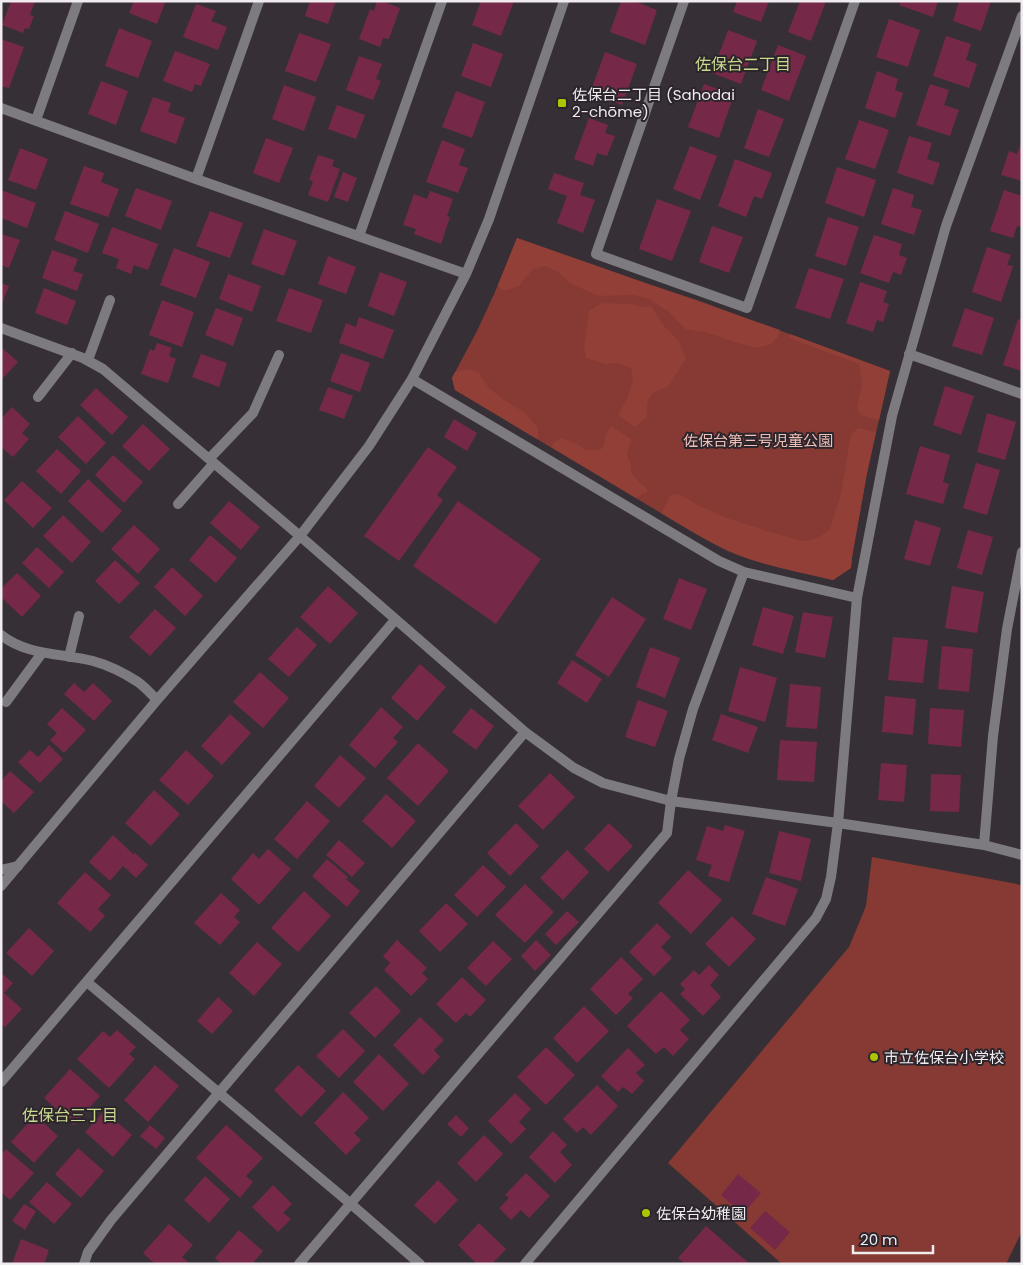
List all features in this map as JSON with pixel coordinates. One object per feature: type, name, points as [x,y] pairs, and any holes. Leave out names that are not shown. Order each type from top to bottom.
[{"type":"street","points":[[36,120],[78,1]]},
{"type":"street","points":[[196,179],[260,1]]},
{"type":"street","points":[[359,236],[442,1]]},
{"type":"street","points":[[1,886],[157,700],[300,536],[369,446],[412,379],[466,274],[489,219],[564,1]]},
{"type":"street","points":[[684,1],[596,254],[747,308],[855,1]]},
{"type":"street","points":[[525,1264],[816,918],[826,899],[831,877],[838,823],[857,598],[892,416],[946,226],[1022,16]]},
{"type":"street","points":[[1,108],[466,274]]},
{"type":"street","points":[[88,360],[110,300]]},
{"type":"street","points":[[1,328],[72,353],[103,369],[300,536],[525,732],[574,768],[603,783],[672,800],[838,823],[984,846],[1022,855]]},
{"type":"street","points":[[38,397],[72,353]]},
{"type":"street","points":[[909,354],[1022,394]]},
{"type":"street","points":[[178,504],[253,413],[279,355]]},
{"type":"street","points":[[412,379],[719,560],[744,572],[857,598]]},
{"type":"street","points":[[984,846],[994,726],[1007,629],[1022,552]]},
{"type":"street","points":[[299,1264],[667,833],[679,759],[693,708],[744,572]]},
{"type":"street","points":[[69,657],[79,616]]},
{"type":"street","points":[[1,1082],[396,620]]},
{"type":"street","points":[[1,635],[8,641],[24,648],[42,653],[93,661],[114,668],[138,682],[157,700]]},
{"type":"street","points":[[6,702],[42,653]]},
{"type":"street","points":[[84,1264],[88,1252],[111,1220],[525,732]]},
{"type":"street","points":[[1,870],[18,866]]},
{"type":"street","points":[[87,982],[420,1264]]},
{"type":"green space","name":"佐保台第三号児童公園","points":[[517,238],[697,300],[890,371],[867,473],[851,568],[833,580],[742,557],[696,534],[455,390],[452,378],[477,331]]},
{"type":"green space","name":"市立佐保台小学校","points":[[872,857],[1022,886],[1022,1231],[1006,1264],[782,1264],[668,1163],[849,947],[866,906]]},
{"type":"shaded area","points":[[517,238],[780,330],[778,337],[771,344],[757,348],[708,333],[685,329],[669,312],[649,299],[633,295],[599,296],[571,284],[558,272],[545,266],[533,269],[519,286],[508,290],[501,290],[498,285]]},
{"type":"shaded area","points":[[602,303],[651,306],[664,326],[679,341],[686,358],[668,387],[657,391],[650,397],[647,405],[647,417],[635,427],[618,415],[627,399],[633,380],[631,368],[618,363],[606,364],[586,358],[584,347],[589,311]]},
{"type":"shaded area","points":[[790,334],[890,371],[879,420],[860,415],[857,409],[862,383],[859,364],[789,338]]},
{"type":"shaded area","points":[[468,369],[478,372],[489,388],[525,413],[538,428],[537,439],[455,390],[452,378],[455,372]]},
{"type":"shaded area","points":[[611,426],[631,439],[627,454],[631,465],[631,473],[647,488],[647,492],[636,498],[551,447],[554,442],[562,438],[587,450],[600,450],[604,446],[605,435]]},
{"type":"shaded area","points":[[858,428],[876,432],[851,568],[833,580],[780,568],[728,551],[661,513],[671,495],[679,494],[724,517],[773,533],[803,541],[818,538],[830,529],[841,494],[851,434]]},
{"type":"building","points":[[11,1],[35,1],[30,15],[34,16],[29,29],[25,28],[23,33],[2,25]]},
{"type":"building","points":[[134,1],[161,1],[165,3],[157,24],[129,13]]},
{"type":"building","points":[[310,1],[336,1],[328,24],[305,16]]},
{"type":"building","points":[[377,1],[400,8],[389,39],[383,38],[380,47],[359,39],[370,9],[374,11]]},
{"type":"building","points":[[481,1],[514,1],[501,36],[472,25]]},
{"type":"building","points":[[621,1],[634,1],[657,10],[645,45],[610,32]]},
{"type":"building","points":[[737,1],[769,1],[761,22],[733,12]]},
{"type":"building","points":[[800,1],[826,1],[811,41],[788,32]]},
{"type":"building","points":[[901,1],[938,1],[933,17],[899,5]]},
{"type":"building","points":[[959,1],[991,1],[981,31],[953,21]]},
{"type":"building","points":[[196,4],[216,11],[211,21],[227,27],[218,50],[183,37]]},
{"type":"building","points":[[889,19],[920,30],[908,67],[876,57]]},
{"type":"building","points":[[119,28],[152,41],[138,78],[105,66]]},
{"type":"building","points":[[728,30],[757,41],[741,84],[712,73]]},
{"type":"building","points":[[299,33],[331,44],[316,82],[285,71]]},
{"type":"building","points":[[946,36],[971,44],[966,60],[977,64],[969,88],[933,76]]},
{"type":"building","points":[[1,39],[24,47],[9,88],[1,86]]},
{"type":"building","points":[[473,43],[503,54],[491,87],[461,76]]},
{"type":"building","points":[[778,45],[806,56],[789,101],[761,90]]},
{"type":"building","points":[[175,51],[210,64],[201,86],[195,84],[192,92],[163,81]]},
{"type":"building","points":[[605,52],[637,64],[622,105],[590,93]]},
{"type":"building","points":[[359,56],[382,64],[376,79],[381,81],[373,100],[346,90]]},
{"type":"building","points":[[877,71],[898,79],[895,90],[903,93],[895,118],[865,108]]},
{"type":"building","points":[[101,81],[128,91],[116,125],[88,114]]},
{"type":"building","points":[[704,84],[734,95],[719,138],[688,127]]},
{"type":"building","points":[[930,84],[949,90],[944,105],[959,110],[950,136],[916,125]]},
{"type":"building","points":[[284,85],[316,97],[304,131],[272,119]]},
{"type":"building","points":[[456,91],[485,102],[472,138],[442,127]]},
{"type":"building","points":[[153,97],[171,103],[168,112],[185,118],[176,144],[140,131]]},
{"type":"building","points":[[337,105],[365,115],[356,139],[328,129]]},
{"type":"building","points":[[758,109],[784,119],[769,157],[744,148]]},
{"type":"building","points":[[589,118],[608,125],[605,133],[615,136],[607,156],[597,153],[593,166],[574,159]]},
{"type":"building","points":[[859,120],[889,130],[875,169],[845,159]]},
{"type":"building","points":[[909,136],[932,143],[927,159],[940,163],[933,185],[897,173]]},
{"type":"building","points":[[266,138],[293,148],[279,183],[253,173]]},
{"type":"building","points":[[442,140],[465,149],[459,165],[468,168],[458,193],[426,182]]},
{"type":"building","points":[[1022,141],[1022,181],[1001,175],[1009,151],[1017,154]]},
{"type":"building","points":[[690,146],[717,156],[700,200],[673,189]]},
{"type":"building","points":[[20,148],[48,159],[36,190],[8,180]]},
{"type":"building","points":[[318,155],[334,160],[332,166],[340,169],[328,202],[308,195],[313,181],[309,180]]},
{"type":"building","points":[[735,159],[772,173],[762,199],[754,196],[746,217],[718,206]]},
{"type":"building","points":[[84,166],[104,173],[101,182],[119,189],[108,217],[70,204]]},
{"type":"building","points":[[837,167],[876,180],[864,217],[825,203]]},
{"type":"building","points":[[343,172],[357,178],[348,202],[334,197]]},
{"type":"building","points":[[554,173],[584,183],[580,195],[595,200],[583,233],[557,223],[567,196],[548,189]]},
{"type":"building","points":[[136,188],[172,201],[161,230],[125,216]]},
{"type":"building","points":[[893,188],[914,195],[911,207],[922,210],[914,235],[881,224]]},
{"type":"building","points":[[1,190],[36,203],[27,228],[1,218]]},
{"type":"building","points":[[1004,190],[1022,196],[1022,227],[1017,226],[1013,238],[990,231]]},
{"type":"building","points":[[430,191],[453,199],[447,216],[450,217],[441,244],[414,234],[416,229],[403,225],[414,194],[427,199]]},
{"type":"building","points":[[657,199],[691,211],[672,261],[639,249]]},
{"type":"building","points":[[65,211],[99,224],[88,253],[54,240]]},
{"type":"building","points":[[210,211],[243,223],[230,258],[196,246]]},
{"type":"building","points":[[828,217],[859,227],[846,266],[815,256]]},
{"type":"building","points":[[712,226],[743,237],[729,273],[699,262]]},
{"type":"building","points":[[112,227],[158,244],[148,270],[134,265],[131,274],[116,268],[119,259],[102,253]]},
{"type":"building","points":[[264,229],[297,241],[284,276],[251,264]]},
{"type":"building","points":[[1,234],[20,240],[9,268],[1,265]]},
{"type":"building","points":[[874,235],[902,244],[899,255],[907,258],[901,275],[893,272],[889,283],[860,273]]},
{"type":"building","points":[[987,247],[1011,255],[1007,265],[1013,266],[1001,302],[972,292]]},
{"type":"building","points":[[174,248],[210,262],[196,298],[160,285]]},
{"type":"building","points":[[52,250],[78,259],[73,271],[83,274],[77,291],[42,278]]},
{"type":"building","points":[[328,256],[356,267],[346,294],[318,284]]},
{"type":"building","points":[[809,268],[844,279],[830,319],[795,308]]},
{"type":"building","points":[[380,272],[407,282],[394,316],[368,306]]},
{"type":"building","points":[[228,274],[261,286],[252,312],[219,299]]},
{"type":"building","points":[[860,282],[887,291],[883,302],[889,304],[883,322],[877,320],[873,332],[846,323]]},
{"type":"building","points":[[1,283],[9,286],[1,306]]},
{"type":"building","points":[[44,288],[76,301],[67,325],[35,313]]},
{"type":"building","points":[[289,288],[323,300],[311,333],[276,321]]},
{"type":"building","points":[[162,300],[194,312],[182,347],[149,335]]},
{"type":"building","points":[[216,308],[243,318],[233,346],[205,335]]},
{"type":"building","points":[[965,308],[994,318],[982,355],[952,346]]},
{"type":"building","points":[[359,317],[394,330],[383,359],[339,343],[346,323],[356,327]]},
{"type":"building","points":[[1018,319],[1022,320],[1022,371],[1003,365]]},
{"type":"building","points":[[157,343],[172,348],[169,356],[176,359],[168,383],[141,374],[150,349],[154,351]]},
{"type":"building","points":[[1,347],[18,362],[1,380]]},
{"type":"building","points":[[341,353],[370,363],[360,392],[330,381]]},
{"type":"building","points":[[201,354],[227,363],[219,387],[192,377]]},
{"type":"building","points":[[945,386],[974,396],[961,435],[933,425]]},
{"type":"building","points":[[328,387],[353,396],[344,419],[319,410]]},
{"type":"building","points":[[96,388],[128,417],[112,435],[80,405]]},
{"type":"building","points":[[12,407],[30,424],[22,433],[29,439],[13,457],[1,447],[1,419]]},
{"type":"building","points":[[987,413],[1016,422],[1005,460],[977,452]]},
{"type":"building","points":[[78,416],[106,443],[86,464],[58,437]]},
{"type":"building","points":[[454,419],[477,433],[467,451],[444,437]]},
{"type":"building","points":[[143,424],[170,449],[149,471],[122,446]]},
{"type":"building","points":[[920,446],[950,455],[943,482],[949,484],[943,504],[906,494]]},
{"type":"building","points":[[428,447],[457,467],[437,495],[443,500],[399,561],[364,536]]},
{"type":"building","points":[[57,449],[81,471],[61,494],[36,471]]},
{"type":"building","points":[[113,455],[143,482],[124,503],[95,475]]},
{"type":"building","points":[[976,463],[1000,470],[987,515],[963,508]]},
{"type":"building","points":[[88,479],[122,511],[102,533],[68,501]]},
{"type":"building","points":[[22,481],[52,508],[33,528],[4,500]]},
{"type":"building","points":[[229,501],[260,527],[241,550],[210,523]]},
{"type":"building","points":[[458,501],[541,559],[496,624],[413,566]]},
{"type":"building","points":[[63,515],[91,542],[72,563],[43,536]]},
{"type":"building","points":[[915,520],[941,528],[930,566],[904,559]]},
{"type":"building","points":[[134,525],[160,549],[138,574],[111,549]]},
{"type":"building","points":[[968,530],[993,537],[982,575],[957,568]]},
{"type":"building","points":[[210,535],[237,558],[216,583],[189,560]]},
{"type":"building","points":[[37,547],[64,572],[49,588],[22,563]]},
{"type":"building","points":[[115,560],[140,583],[119,604],[95,581]]},
{"type":"building","points":[[172,567],[203,596],[185,616],[154,587]]},
{"type":"building","points":[[17,573],[41,596],[22,617],[1,597],[1,589]]},
{"type":"building","points":[[679,578],[707,589],[691,630],[663,619]]},
{"type":"building","points":[[328,586],[358,613],[330,644],[300,617]]},
{"type":"building","points":[[952,586],[984,592],[977,633],[945,628]]},
{"type":"building","points":[[612,597],[646,619],[609,677],[575,655]]},
{"type":"building","points":[[763,607],[794,616],[783,654],[752,645]]},
{"type":"building","points":[[155,609],[176,628],[150,656],[129,637]]},
{"type":"building","points":[[803,612],[833,617],[825,658],[795,652]]},
{"type":"building","points":[[297,627],[317,645],[289,677],[268,659]]},
{"type":"building","points":[[893,637],[928,640],[923,683],[888,680]]},
{"type":"building","points":[[942,646],[973,649],[969,692],[938,689]]},
{"type":"building","points":[[650,647],[680,658],[665,698],[636,687]]},
{"type":"building","points":[[572,660],[602,679],[587,703],[557,683]]},
{"type":"building","points":[[420,664],[446,687],[417,721],[391,698]]},
{"type":"building","points":[[740,667],[777,678],[765,722],[728,711]]},
{"type":"building","points":[[260,672],[289,698],[263,728],[233,702]]},
{"type":"building","points":[[74,683],[84,692],[93,683],[112,701],[94,721],[64,694]]},
{"type":"building","points":[[790,684],[821,687],[817,729],[786,727]]},
{"type":"building","points":[[885,696],[916,699],[913,735],[882,732]]},
{"type":"building","points":[[638,700],[668,711],[655,747],[625,737]]},
{"type":"building","points":[[381,707],[403,727],[393,738],[398,742],[375,768],[349,745]]},
{"type":"building","points":[[62,708],[86,730],[64,753],[50,740],[57,733],[47,724]]},
{"type":"building","points":[[471,708],[494,726],[476,750],[452,732]]},
{"type":"building","points":[[930,708],[964,710],[961,747],[928,744]]},
{"type":"building","points":[[230,714],[251,733],[222,765],[201,746]]},
{"type":"building","points":[[721,714],[758,727],[748,753],[712,740]]},
{"type":"building","points":[[780,740],[817,742],[814,782],[777,780]]},
{"type":"building","points":[[418,743],[449,771],[418,806],[387,778]]},
{"type":"building","points":[[49,745],[63,759],[40,783],[18,762],[30,750],[38,757]]},
{"type":"building","points":[[186,750],[214,776],[188,805],[159,780]]},
{"type":"building","points":[[340,755],[366,778],[339,808],[314,786]]},
{"type":"building","points":[[881,763],[907,765],[904,802],[878,800]]},
{"type":"building","points":[[10,771],[34,792],[14,813],[1,801],[1,781]]},
{"type":"building","points":[[550,773],[575,797],[543,830],[518,806]]},
{"type":"building","points":[[931,774],[961,775],[959,812],[930,811]]},
{"type":"building","points":[[154,790],[180,814],[151,846],[125,823]]},
{"type":"building","points":[[386,794],[416,821],[392,848],[362,821]]},
{"type":"building","points":[[307,801],[330,821],[297,859],[274,839]]},
{"type":"building","points":[[516,823],[539,846],[510,876],[487,853]]},
{"type":"building","points":[[609,823],[633,846],[608,872],[584,849]]},
{"type":"building","points":[[725,825],[745,831],[729,882],[708,876],[712,865],[696,860],[707,826],[723,831]]},
{"type":"building","points":[[779,831],[811,839],[801,881],[769,873]]},
{"type":"building","points":[[113,835],[148,865],[136,878],[123,866],[110,881],[89,862]]},
{"type":"building","points":[[339,840],[365,863],[352,877],[326,855]]},
{"type":"building","points":[[268,849],[291,869],[259,905],[231,879],[253,853],[259,859]]},
{"type":"building","points":[[567,850],[589,872],[563,900],[540,878]]},
{"type":"building","points":[[327,859],[348,877],[346,879],[360,891],[347,907],[312,876]]},
{"type":"building","points":[[483,865],[506,887],[477,917],[454,895]]},
{"type":"building","points":[[688,870],[722,900],[691,934],[658,903]]},
{"type":"building","points":[[85,872],[111,895],[98,909],[105,916],[90,932],[57,903]]},
{"type":"building","points":[[766,877],[798,889],[785,926],[752,914]]},
{"type":"building","points":[[525,884],[554,912],[525,943],[495,915]]},
{"type":"building","points":[[304,891],[331,916],[298,952],[271,928]]},
{"type":"building","points":[[221,893],[240,910],[234,917],[240,922],[220,945],[194,923]]},
{"type":"building","points":[[446,903],[468,924],[440,952],[419,931]]},
{"type":"building","points":[[567,911],[579,922],[556,945],[545,934]]},
{"type":"building","points":[[732,916],[756,939],[729,967],[705,944]]},
{"type":"building","points":[[657,923],[671,937],[661,947],[672,958],[654,976],[629,952]]},
{"type":"building","points":[[29,928],[54,951],[32,976],[6,953]]},
{"type":"building","points":[[397,940],[427,968],[422,973],[428,979],[411,996],[384,970],[390,963],[383,956]]},
{"type":"building","points":[[536,940],[551,955],[535,971],[521,956]]},
{"type":"building","points":[[493,941],[512,959],[486,986],[467,968]]},
{"type":"building","points":[[257,942],[282,964],[254,996],[229,973]]},
{"type":"building","points":[[621,957],[643,979],[628,994],[633,998],[616,1015],[590,989]]},
{"type":"building","points":[[709,965],[719,975],[710,985],[721,997],[703,1016],[680,994],[685,989],[680,984],[694,970],[699,975]]},
{"type":"building","points":[[1,973],[13,983],[4,993],[22,1009],[5,1027],[1,1024]]},
{"type":"building","points":[[462,977],[486,1000],[470,1017],[466,1013],[456,1023],[436,1004]]},
{"type":"building","points":[[376,986],[401,1011],[375,1038],[349,1013]]},
{"type":"building","points":[[661,991],[690,1020],[680,1030],[689,1039],[673,1056],[664,1047],[656,1054],[627,1026]]},
{"type":"building","points":[[218,997],[233,1011],[212,1034],[197,1021]]},
{"type":"building","points":[[584,1006],[609,1031],[577,1063],[553,1038]]},
{"type":"building","points":[[420,1017],[444,1040],[434,1050],[440,1057],[423,1075],[393,1045]]},
{"type":"building","points":[[343,1029],[365,1051],[339,1078],[316,1056]]},
{"type":"building","points":[[117,1030],[136,1047],[129,1054],[135,1059],[109,1088],[77,1059],[103,1031],[110,1037]]},
{"type":"building","points":[[546,1047],[575,1075],[546,1105],[517,1077]]},
{"type":"building","points":[[628,1048],[645,1065],[636,1073],[644,1081],[632,1094],[623,1087],[618,1092],[601,1076]]},
{"type":"building","points":[[379,1054],[409,1084],[383,1111],[353,1082]]},
{"type":"building","points":[[155,1065],[179,1086],[148,1122],[124,1100]]},
{"type":"building","points":[[298,1065],[326,1091],[301,1117],[274,1090]]},
{"type":"building","points":[[70,1069],[100,1096],[74,1125],[44,1098]]},
{"type":"building","points":[[597,1085],[618,1106],[591,1135],[583,1127],[577,1133],[563,1119]]},
{"type":"building","points":[[343,1092],[369,1118],[354,1133],[361,1140],[346,1155],[314,1123]]},
{"type":"building","points":[[515,1093],[531,1109],[519,1122],[526,1129],[511,1144],[488,1121]]},
{"type":"building","points":[[104,1111],[132,1135],[113,1157],[85,1132]]},
{"type":"building","points":[[35,1115],[58,1136],[34,1163],[11,1142]]},
{"type":"building","points":[[456,1115],[469,1128],[461,1137],[447,1124]]},
{"type":"building","points":[[150,1125],[165,1138],[156,1149],[140,1136]]},
{"type":"building","points":[[226,1125],[263,1158],[246,1176],[253,1182],[240,1198],[196,1158]]},
{"type":"building","points":[[553,1131],[567,1145],[560,1152],[572,1165],[555,1183],[529,1157]]},
{"type":"building","points":[[484,1135],[503,1154],[476,1182],[457,1163]]},
{"type":"building","points":[[78,1148],[104,1171],[81,1198],[55,1174]]},
{"type":"building","points":[[6,1149],[34,1173],[10,1200],[1,1192],[1,1155]]},
{"type":"building","points":[[526,1173],[550,1196],[529,1218],[521,1210],[511,1220],[499,1208],[509,1198],[505,1195]]},
{"type":"building","points":[[738,1174],[761,1193],[743,1214],[721,1195]]},
{"type":"building","points":[[205,1176],[230,1199],[209,1223],[184,1200]]},
{"type":"building","points":[[438,1180],[458,1200],[435,1224],[414,1205]]},
{"type":"building","points":[[47,1182],[72,1204],[54,1224],[29,1202]]},
{"type":"building","points":[[273,1185],[292,1204],[283,1213],[291,1219],[278,1232],[252,1207]]},
{"type":"building","points":[[24,1204],[36,1211],[25,1230],[12,1221]]},
{"type":"building","points":[[765,1211],[790,1232],[775,1250],[750,1228]]},
{"type":"building","points":[[479,1223],[506,1249],[492,1264],[477,1264],[458,1245]]},
{"type":"building","points":[[169,1224],[193,1245],[182,1257],[190,1264],[155,1264],[143,1253]]},
{"type":"building","points":[[706,1226],[750,1264],[685,1264],[678,1258]]},
{"type":"building","points":[[239,1230],[263,1251],[252,1264],[221,1264],[215,1258]]},
{"type":"building","points":[[21,1239],[49,1250],[44,1264],[12,1264]]},
{"type":"place","name":"佐保台二丁目 (Sahodai 2-chōme)","points":[[562,103]]},
{"type":"place","name":"市立佐保台小学校","points":[[874,1057]]},
{"type":"place","name":"佐保台幼稚園","points":[[646,1213]]},
{"type":"district","name":"佐保台二丁目","points":[[743,64]]},
{"type":"district","name":"佐保台三丁目","points":[[70,1115]]}]
